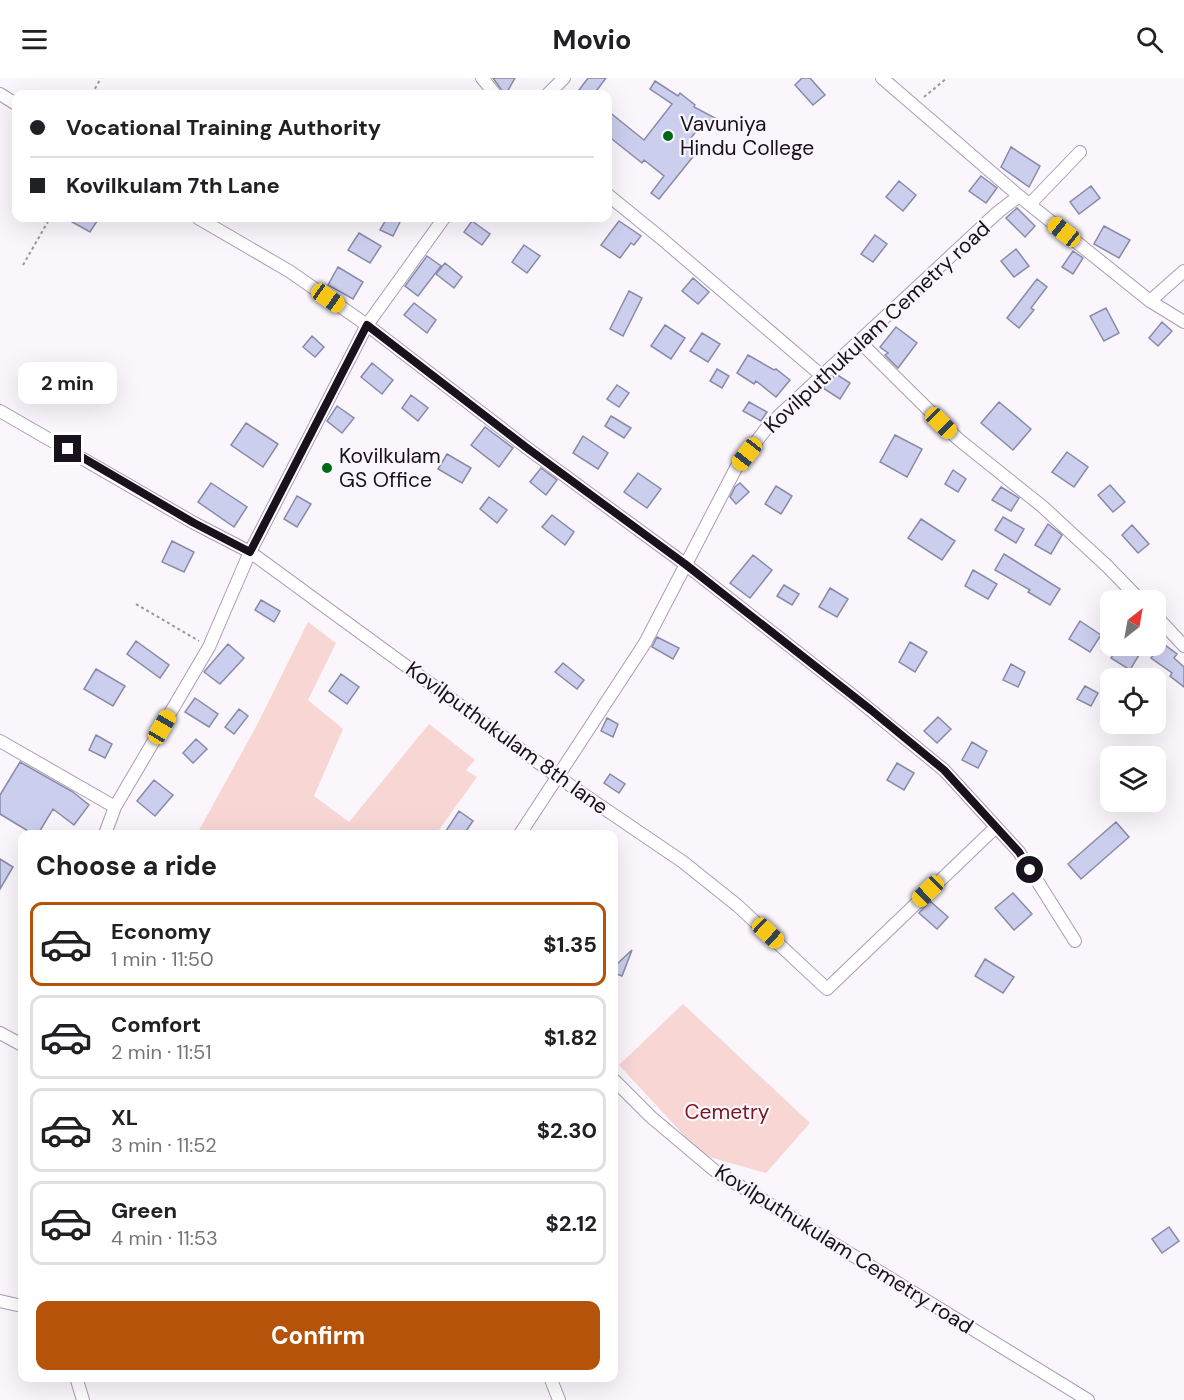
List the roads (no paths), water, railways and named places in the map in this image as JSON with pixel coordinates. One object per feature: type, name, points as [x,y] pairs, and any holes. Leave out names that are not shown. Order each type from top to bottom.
[{"type":"street","points":[[482,78],[492,90]]},
{"type":"street","points":[[552,90],[564,78]]},
{"type":"street","points":[[882,78],[1019,196],[1150,301],[1184,322]]},
{"type":"street","points":[[1030,204],[1080,152]]},
{"type":"street","name":"Kovilputhukulam Cemetry road","points":[[523,830],[645,643],[736,468],[769,425],[998,212],[1019,196]]},
{"type":"street","points":[[612,198],[821,375]]},
{"type":"street","points":[[205,222],[289,271],[367,325],[527,448],[685,564],[944,770],[1019,852],[1075,941]]},
{"type":"street","points":[[106,830],[115,807],[209,647],[250,552],[367,325],[441,222]]},
{"type":"street","points":[[1150,301],[1184,271]]},
{"type":"street","points":[[860,341],[958,439],[1043,507],[1130,590]]},
{"type":"street","name":"Kovilputhukulam 8th lane","points":[[0,411],[194,523],[250,552],[558,777],[683,862],[738,906],[827,989],[996,826]]},
{"type":"street","points":[[1166,627],[1184,646]]},
{"type":"street","points":[[0,741],[115,807]]},
{"type":"street","points":[[0,1033],[18,1043]]},
{"type":"street","name":"Kovilputhukulam Cemetry road","points":[[618,1084],[651,1117],[714,1170],[1088,1400]]},
{"type":"street","points":[[0,1301],[18,1305]]},
{"type":"street","points":[[78,1382],[83,1400]]},
{"type":"street","points":[[552,1382],[559,1400]]},
{"type":"place","name":"Vavuniya Hindu College","points":[[668,136]]},
{"type":"place","name":"Kovilkulam GS Office","points":[[327,468]]},
{"type":"park label","name":"Cemetry","points":[[727,1112]]}]
